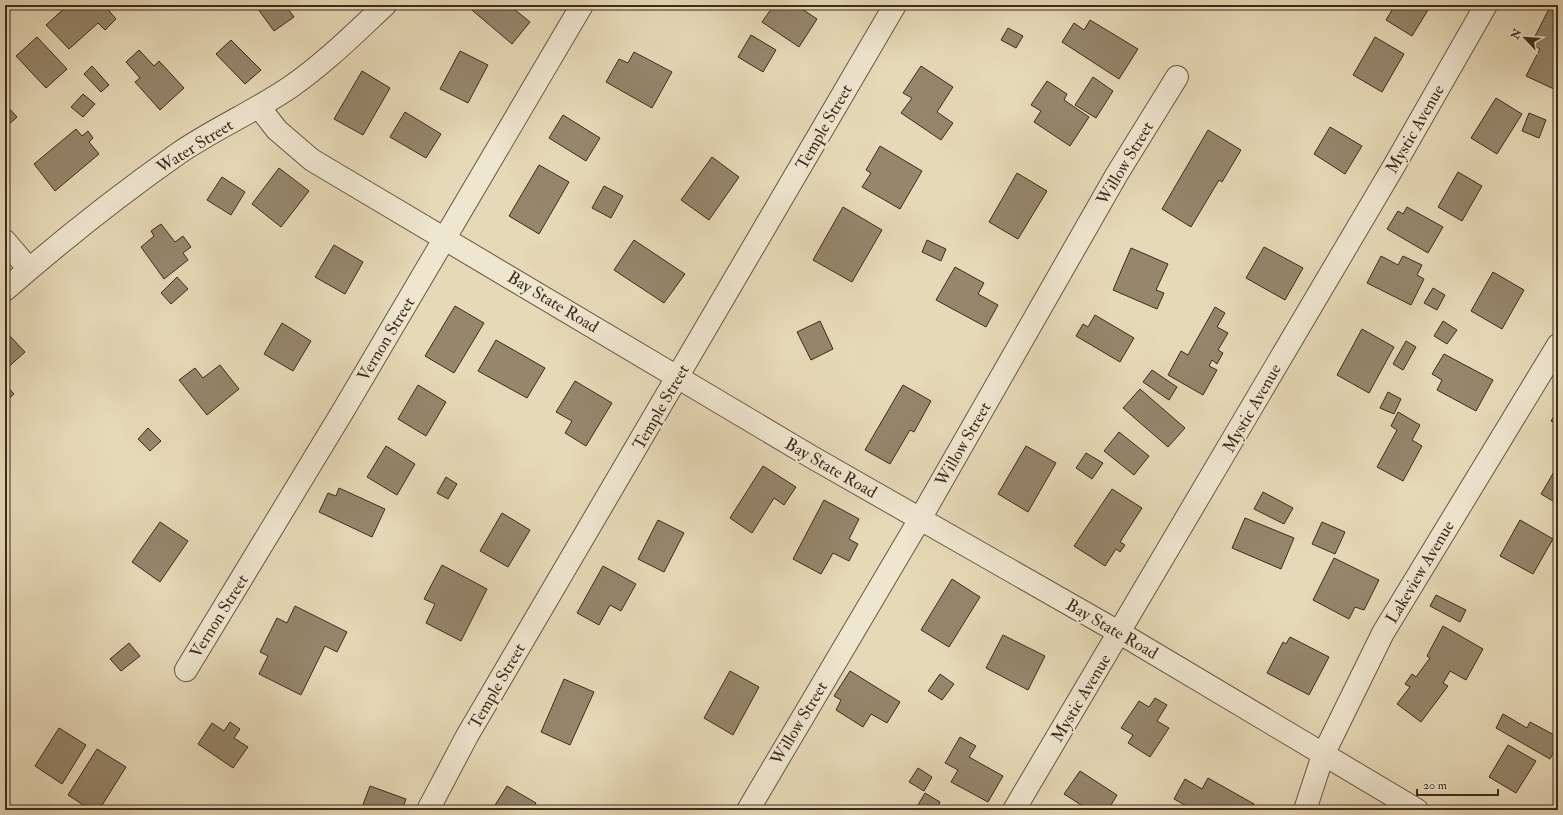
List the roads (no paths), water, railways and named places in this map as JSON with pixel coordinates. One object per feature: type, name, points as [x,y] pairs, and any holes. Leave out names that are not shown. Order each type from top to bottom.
[{"type":"street","name":"Water Street","points":[[5,290],[29,269],[180,152],[259,107],[290,87],[321,63],[385,5]]},
{"type":"street","name":"Vernon Street","points":[[186,670],[344,411],[582,5]]},
{"type":"street","name":"Temple Street","points":[[428,810],[467,736],[679,377],[895,5]]},
{"type":"street","name":"Mystic Avenue","points":[[1014,810],[1120,633],[1394,166],[1486,5]]},
{"type":"street","name":"Willow Street","points":[[748,810],[920,519],[1117,174],[1177,77]]},
{"type":"street","name":"Bay State Road","points":[[259,107],[277,130],[312,160],[810,456],[1120,633],[1417,810]]},
{"type":"street","points":[[5,240],[29,269]]},
{"type":"street","name":"Lakeview Avenue","points":[[1305,810],[1323,755],[1383,633],[1558,345]]}]
